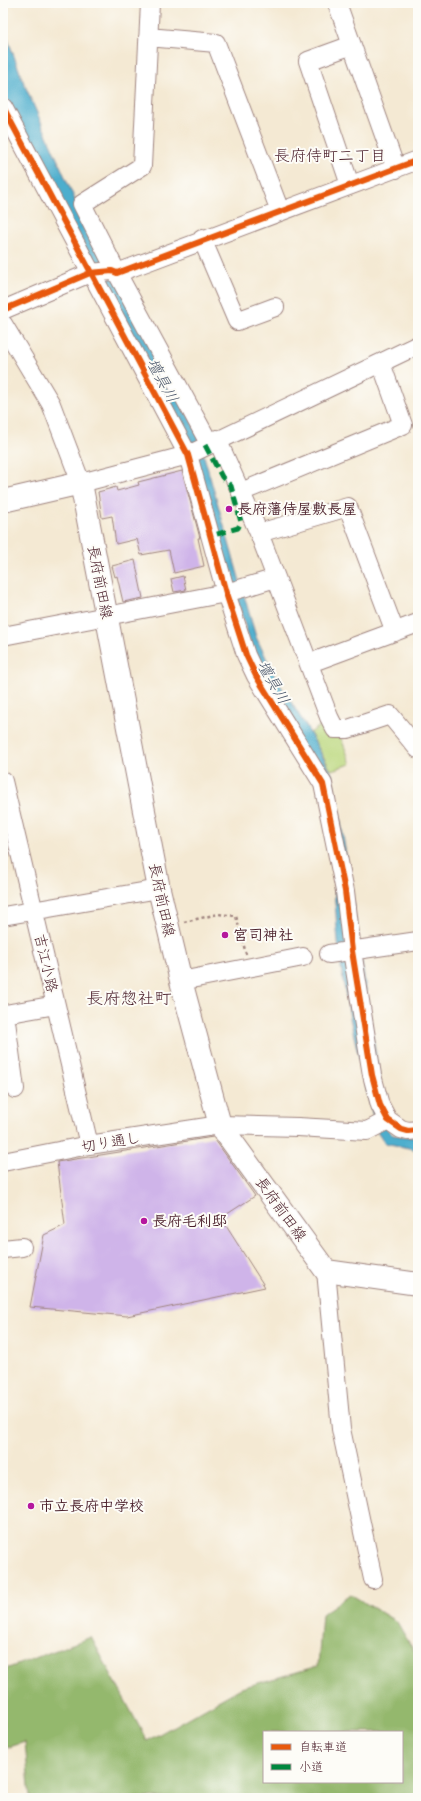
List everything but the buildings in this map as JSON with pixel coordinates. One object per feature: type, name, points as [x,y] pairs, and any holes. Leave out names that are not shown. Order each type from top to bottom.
[{"type":"main road","points":[[3,501],[81,483]]},
{"type":"main road","name":"長府前田線","points":[[81,483],[159,889],[181,981],[220,1125],[326,1271]]},
{"type":"main road","points":[[326,1271],[418,1284]]},
{"type":"street","points":[[150,3],[142,166],[82,204],[114,272],[202,447],[246,655],[256,676],[323,784],[343,883],[341,952],[380,1106],[388,1120],[401,1129],[408,1131],[418,1130]]},
{"type":"street","points":[[337,3],[396,169]]},
{"type":"street","points":[[148,37],[216,43],[280,211]]},
{"type":"street","points":[[350,185],[308,61],[352,45]]},
{"type":"street","points":[[3,107],[92,272],[202,447],[241,492],[259,533],[310,663],[329,717],[335,729],[348,728],[390,715],[418,749]]},
{"type":"street","points":[[3,310],[92,272],[114,272],[418,160]]},
{"type":"street","points":[[202,239],[236,321],[275,307]]},
{"type":"street","points":[[3,324],[51,404],[81,483],[202,447],[418,345]]},
{"type":"street","points":[[241,492],[403,425],[381,363]]},
{"type":"street","points":[[259,533],[348,507],[395,632]]},
{"type":"street","points":[[3,636],[233,591],[276,578]]},
{"type":"street","points":[[310,663],[418,623]]},
{"type":"street","name":"吉江小路","points":[[3,781],[89,1145]]},
{"type":"street","points":[[3,916],[159,889]]},
{"type":"street","points":[[341,952],[418,941]]},
{"type":"street","points":[[181,981],[303,957]]},
{"type":"street","points":[[15,1089],[5,1014],[56,1005]]},
{"type":"street","name":"切り通し","points":[[3,1162],[89,1145],[220,1125],[367,1131],[388,1120]]},
{"type":"street","points":[[3,1248],[22,1247]]},
{"type":"street","points":[[326,1271],[341,1429],[373,1579]]},
{"type":"path","points":[[168,925],[218,914],[236,916],[249,967]]},
{"type":"green space","points":[[324,723],[329,736],[341,738],[351,764],[331,770],[310,733]]},
{"type":"green space","points":[[350,1594],[397,1622],[418,1658],[418,1798],[30,1798],[25,1742],[3,1749],[3,1670],[91,1637],[147,1741],[241,1688],[318,1666],[322,1614]]},
{"type":"water","name":"壇具川","points":[[3,26],[23,81],[76,202],[197,432],[256,637],[276,678],[306,726],[332,774],[342,829],[387,1129],[393,1135],[418,1138],[418,1150],[385,1143],[377,1131],[374,1121],[350,1018],[341,966],[335,901],[335,887],[338,879],[330,795],[259,673],[197,463],[3,91]]},
{"type":"marked path","points":[[205,445],[222,477],[231,486],[241,522],[238,528],[210,536]]},
{"type":"cycle path","points":[[3,107],[188,455],[226,593],[246,655],[256,676],[323,784],[345,891],[352,951],[372,1075],[380,1105],[388,1120],[401,1129],[408,1131],[418,1130]]},
{"type":"cycle path","points":[[3,310],[90,273],[112,271],[117,273],[418,160]]},
{"type":"place","name":"長府藩侍屋敷長屋","points":[[229,509]]},
{"type":"place","name":"宮司神社","points":[[225,935]]},
{"type":"place","name":"長府毛利邸","points":[[144,1221]]},
{"type":"place","name":"市立長府中学校","points":[[31,1506]]},
{"type":"district","name":"長府侍町二丁目","points":[[330,155]]},
{"type":"district","name":"長府惣社町","points":[[129,998]]}]
